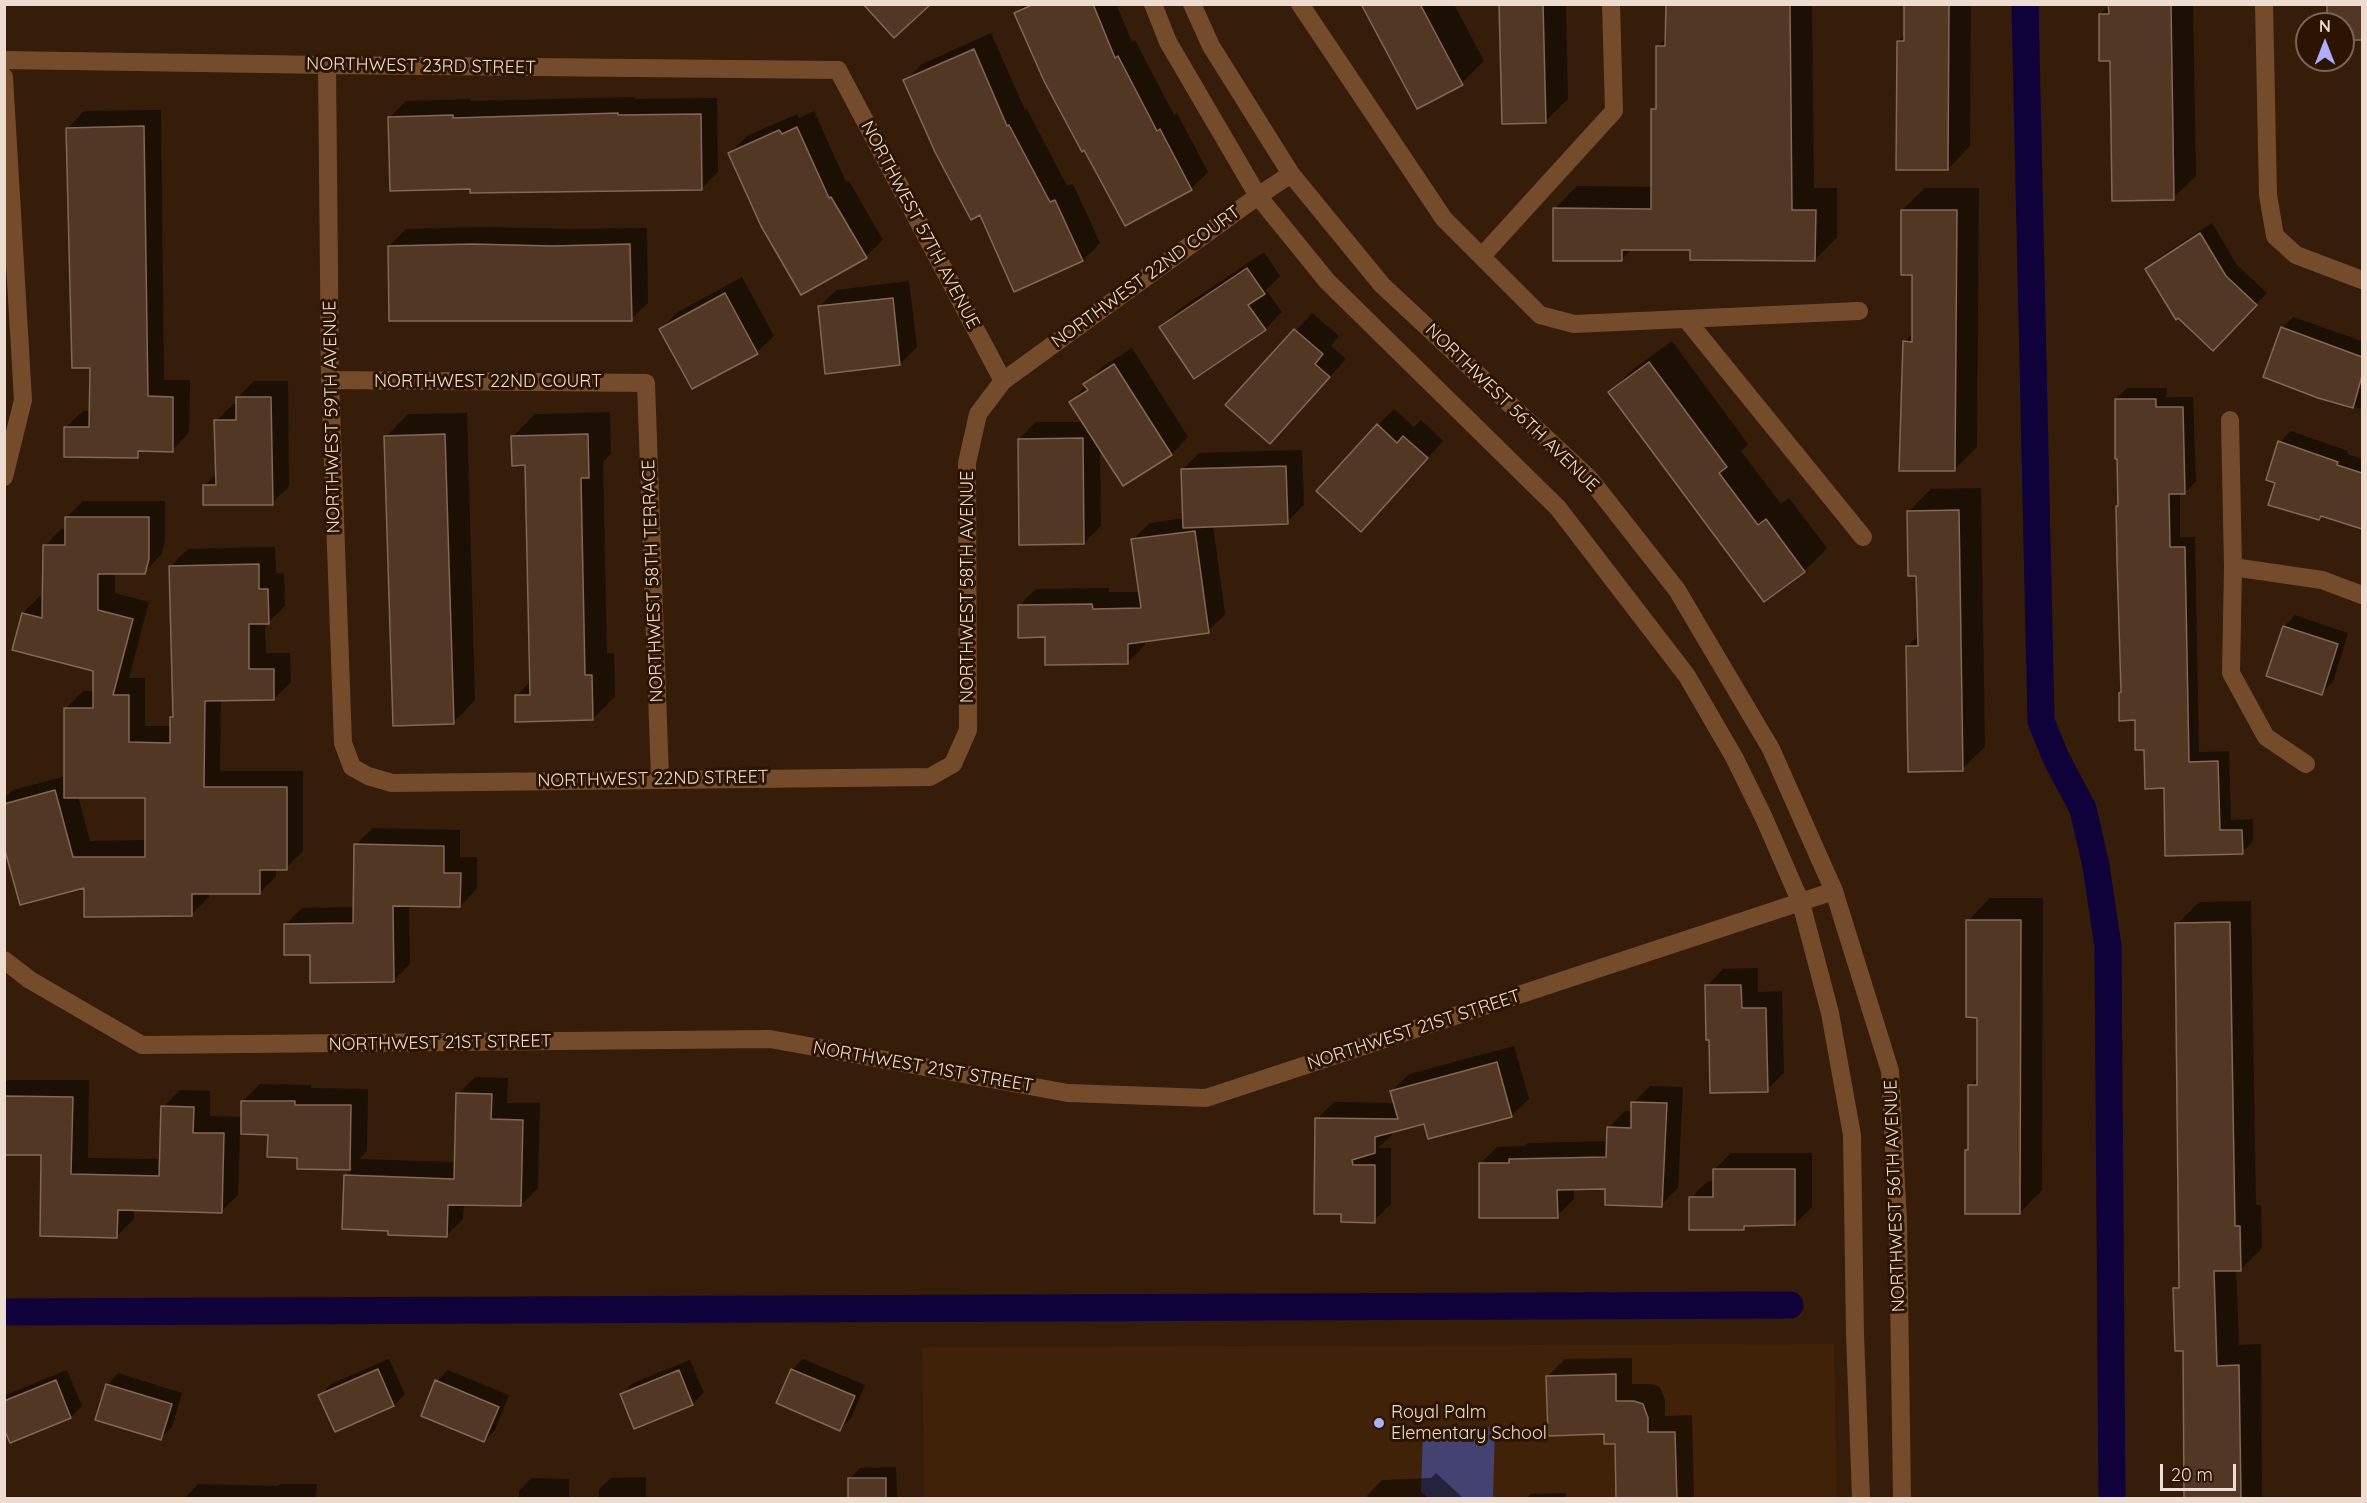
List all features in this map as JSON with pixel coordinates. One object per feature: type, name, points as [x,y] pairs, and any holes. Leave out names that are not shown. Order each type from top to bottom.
[{"type":"street","points":[[1154,4],[1167,42],[1258,196],[1327,281],[1558,508],[1680,666],[1734,757],[1801,903],[1830,1014],[1852,1135],[1855,1334],[1861,1498]]},
{"type":"street","name":"NORTHWEST 56TH AVENUE","points":[[1192,4],[1211,46],[1292,174],[1382,285],[1590,479],[1677,590],[1771,749],[1834,891],[1890,1071],[1898,1222],[1902,1498]]},
{"type":"street","points":[[1300,4],[1444,219],[1540,315],[1574,324],[1859,311]]},
{"type":"street","points":[[1482,256],[1614,111],[1611,4]]},
{"type":"street","points":[[2264,4],[2268,195],[2275,236],[2296,255],[2362,280]]},
{"type":"street","name":"NORTHWEST 23RD STREET","points":[[4,60],[327,66],[838,70]]},
{"type":"street","name":"NORTHWEST 59TH AVENUE","points":[[327,66],[330,381],[343,743],[352,767]]},
{"type":"street","name":"NORTHWEST 57TH AVENUE","points":[[838,70],[1003,381]]},
{"type":"street","points":[[4,77],[23,400],[4,477]]},
{"type":"street","name":"NORTHWEST 22ND COURT","points":[[1003,381],[1258,196],[1292,174]]},
{"type":"street","points":[[1686,319],[1863,537]]},
{"type":"street","name":"NORTHWEST 22ND COURT","points":[[330,381],[646,383]]},
{"type":"street","name":"NORTHWEST 58TH AVENUE","points":[[953,764],[968,730],[967,463],[978,414],[1003,381]]},
{"type":"street","name":"NORTHWEST 58TH TERRACE","points":[[646,383],[660,778]]},
{"type":"street","points":[[2230,420],[2233,567],[2231,673],[2266,737],[2306,764]]},
{"type":"street","points":[[2233,567],[2322,580],[2362,595]]},
{"type":"street","name":"NORTHWEST 22ND STREET","points":[[352,767],[368,776],[392,783],[660,778],[930,777],[953,764]]},
{"type":"street","name":"NORTHWEST 21ST STREET","points":[[4,960],[30,980],[142,1045],[770,1039],[1068,1093],[1206,1098],[1834,891]]},
{"type":"shaded area","name":"Royal Palm Elementary School","points":[[1834,1344],[1837,1498],[924,1498],[922,1347]]},
{"type":"shaded area","points":[[1495,1427],[1493,1498],[1429,1498],[1421,1492],[1423,1430]]},
{"type":"building","points":[[863,4],[931,4],[894,38]]},
{"type":"building","points":[[1034,4],[1093,4],[1115,58],[1118,56],[1157,131],[1160,129],[1192,190],[1125,226],[1044,81],[1014,13]]},
{"type":"building","points":[[1361,4],[1420,4],[1463,85],[1417,109]]},
{"type":"building","points":[[1499,4],[1543,4],[1546,123],[1502,124]]},
{"type":"building","points":[[1666,4],[1790,4],[1792,210],[1816,210],[1815,261],[1690,260],[1690,250],[1622,250],[1622,261],[1553,261],[1553,208],[1651,209],[1651,109],[1656,109],[1656,46],[1665,46]]},
{"type":"building","points":[[1904,4],[1949,4],[1948,170],[1896,170],[1897,41],[1904,41]]},
{"type":"building","points":[[2108,4],[2171,4],[2174,200],[2112,201],[2110,61],[2099,61],[2099,14],[2109,14]]},
{"type":"building","points":[[2327,4],[2362,4],[2362,40],[2355,40],[2355,12],[2327,12]]},
{"type":"building","points":[[974,49],[1007,126],[1009,125],[1050,202],[1055,200],[1083,261],[1014,292],[980,215],[971,220],[935,152],[903,80]]},
{"type":"building","points":[[618,113],[618,115],[701,114],[702,190],[470,193],[470,189],[390,191],[388,117],[453,115],[453,118]]},
{"type":"building","points":[[144,126],[148,396],[173,397],[173,452],[138,451],[138,458],[64,457],[64,427],[89,427],[90,368],[72,368],[66,128]]},
{"type":"building","points":[[797,127],[829,198],[831,197],[867,258],[801,295],[761,226],[728,153],[779,130],[782,134]]},
{"type":"building","points":[[1901,210],[1957,210],[1955,471],[1899,471],[1903,341],[1912,342],[1912,275],[1901,275]]},
{"type":"building","points":[[2200,233],[2226,276],[2257,305],[2213,351],[2178,318],[2176,320],[2145,269]]},
{"type":"building","points":[[472,244],[552,246],[630,244],[632,321],[389,321],[388,246]]},
{"type":"building","points":[[1247,268],[1265,294],[1248,305],[1266,330],[1194,379],[1159,327]]},
{"type":"building","points":[[725,293],[758,354],[692,389],[659,329]]},
{"type":"building","points":[[893,298],[900,365],[825,374],[818,306]]},
{"type":"building","points":[[2281,327],[2362,357],[2362,376],[2353,408],[2318,398],[2263,377]]},
{"type":"building","points":[[1294,329],[1323,354],[1315,364],[1330,377],[1270,444],[1225,405]]},
{"type":"building","points":[[1649,362],[1727,467],[1719,473],[1758,525],[1766,519],[1805,572],[1764,602],[1608,392]]},
{"type":"building","points":[[1114,364],[1172,455],[1123,486],[1069,402],[1088,390],[1083,384]]},
{"type":"building","points":[[236,397],[271,397],[273,505],[203,505],[203,485],[216,485],[214,420],[236,420]]},
{"type":"building","points":[[2115,399],[2156,399],[2156,407],[2183,407],[2185,494],[2169,494],[2170,547],[2185,547],[2189,762],[2218,761],[2220,830],[2242,830],[2243,854],[2165,856],[2164,788],[2145,789],[2144,750],[2135,750],[2135,720],[2119,721],[2119,693],[2121,692]]},
{"type":"building","points":[[1377,424],[1397,443],[1403,436],[1428,458],[1361,532],[1316,491]]},
{"type":"building","points":[[445,434],[454,724],[393,726],[384,436]]},
{"type":"building","points":[[588,434],[589,478],[581,478],[585,675],[592,675],[593,720],[515,722],[515,695],[530,695],[525,465],[512,466],[511,436]]},
{"type":"building","points":[[1083,438],[1084,544],[1019,545],[1018,439]]},
{"type":"building","points":[[2278,441],[2362,473],[2362,529],[2321,516],[2319,520],[2268,505],[2275,483],[2266,480]]},
{"type":"building","points":[[1286,466],[1288,524],[1183,528],[1181,469]]},
{"type":"building","points":[[1959,510],[1963,771],[1908,772],[1906,646],[1918,646],[1916,576],[1908,576],[1907,511]]},
{"type":"building","points":[[65,517],[149,517],[149,559],[145,574],[98,574],[98,610],[133,619],[113,695],[129,695],[129,742],[170,743],[170,717],[173,717],[169,566],[259,564],[259,589],[268,589],[269,624],[249,624],[249,669],[274,669],[274,700],[205,701],[204,787],[287,787],[287,870],[260,870],[260,894],[192,894],[192,916],[84,917],[84,888],[20,905],[4,847],[4,804],[55,790],[73,857],[145,857],[145,798],[64,798],[64,708],[93,708],[93,671],[12,650],[22,613],[42,618],[43,545],[65,545]]},
{"type":"building","points":[[1195,531],[1209,633],[1128,644],[1128,664],[1045,665],[1045,637],[1018,638],[1018,605],[1092,604],[1093,609],[1141,608],[1131,539]]},
{"type":"building","points":[[2283,626],[2338,644],[2322,695],[2266,676]]},
{"type":"building","points":[[354,844],[444,846],[444,873],[461,873],[460,907],[393,906],[394,982],[310,983],[310,955],[284,955],[284,924],[353,923]]},
{"type":"building","points":[[1966,920],[2021,920],[2020,1214],[1965,1214],[1968,1085],[1977,1085],[1977,1018],[1966,1017]]},
{"type":"building","points":[[2230,922],[2235,1226],[2240,1226],[2241,1271],[2214,1271],[2217,1366],[2239,1365],[2241,1498],[2184,1498],[2183,1351],[2175,1351],[2173,1288],[2179,1288],[2175,923]]},
{"type":"building","points":[[1705,985],[1741,985],[1742,1008],[1766,1008],[1768,1092],[1710,1093]]},
{"type":"building","points":[[1497,1062],[1512,1117],[1428,1139],[1424,1124],[1375,1137],[1375,1153],[1352,1160],[1353,1165],[1375,1165],[1375,1223],[1341,1222],[1341,1214],[1314,1214],[1315,1118],[1398,1119],[1390,1091]]},
{"type":"building","points":[[456,1093],[492,1094],[491,1119],[523,1120],[521,1206],[448,1205],[447,1237],[388,1235],[388,1231],[342,1229],[344,1175],[454,1179]]},
{"type":"building","points":[[4,1096],[73,1097],[71,1174],[159,1176],[161,1106],[194,1107],[193,1133],[224,1133],[222,1213],[118,1210],[117,1238],[40,1236],[41,1155],[4,1155]]},
{"type":"building","points":[[241,1101],[295,1101],[295,1105],[351,1105],[350,1170],[297,1169],[297,1158],[267,1157],[268,1135],[241,1134]]},
{"type":"building","points":[[1631,1102],[1667,1103],[1662,1207],[1605,1205],[1605,1189],[1557,1190],[1558,1218],[1479,1218],[1479,1163],[1509,1163],[1509,1159],[1606,1157],[1607,1127],[1631,1128]]},
{"type":"building","points":[[1713,1169],[1795,1169],[1795,1225],[1744,1226],[1744,1230],[1689,1230],[1689,1197],[1713,1197]]},
{"type":"building","points":[[378,1369],[394,1406],[335,1432],[318,1395]]},
{"type":"building","points":[[791,1369],[855,1396],[840,1431],[776,1403]]},
{"type":"building","points":[[679,1370],[693,1405],[634,1429],[620,1394]]},
{"type":"building","points":[[1616,1374],[1616,1401],[1634,1401],[1643,1404],[1648,1418],[1648,1432],[1675,1432],[1677,1498],[1616,1498],[1615,1444],[1604,1444],[1604,1434],[1548,1436],[1546,1376]]},
{"type":"building","points":[[56,1380],[71,1418],[10,1443],[4,1429],[4,1401]]},
{"type":"building","points":[[435,1380],[499,1407],[484,1442],[421,1416]]},
{"type":"building","points":[[106,1384],[172,1404],[161,1440],[95,1420]]},
{"type":"building","points":[[848,1478],[886,1478],[886,1498],[848,1498]]},
{"type":"waterway","points":[[2025,4],[2041,721],[2056,758],[2083,809],[2096,866],[2108,946],[2112,1498]]},
{"type":"waterway","points":[[4,1312],[1790,1305]]},
{"type":"place","name":"Royal Palm Elementary School","points":[[1379,1423]]}]
